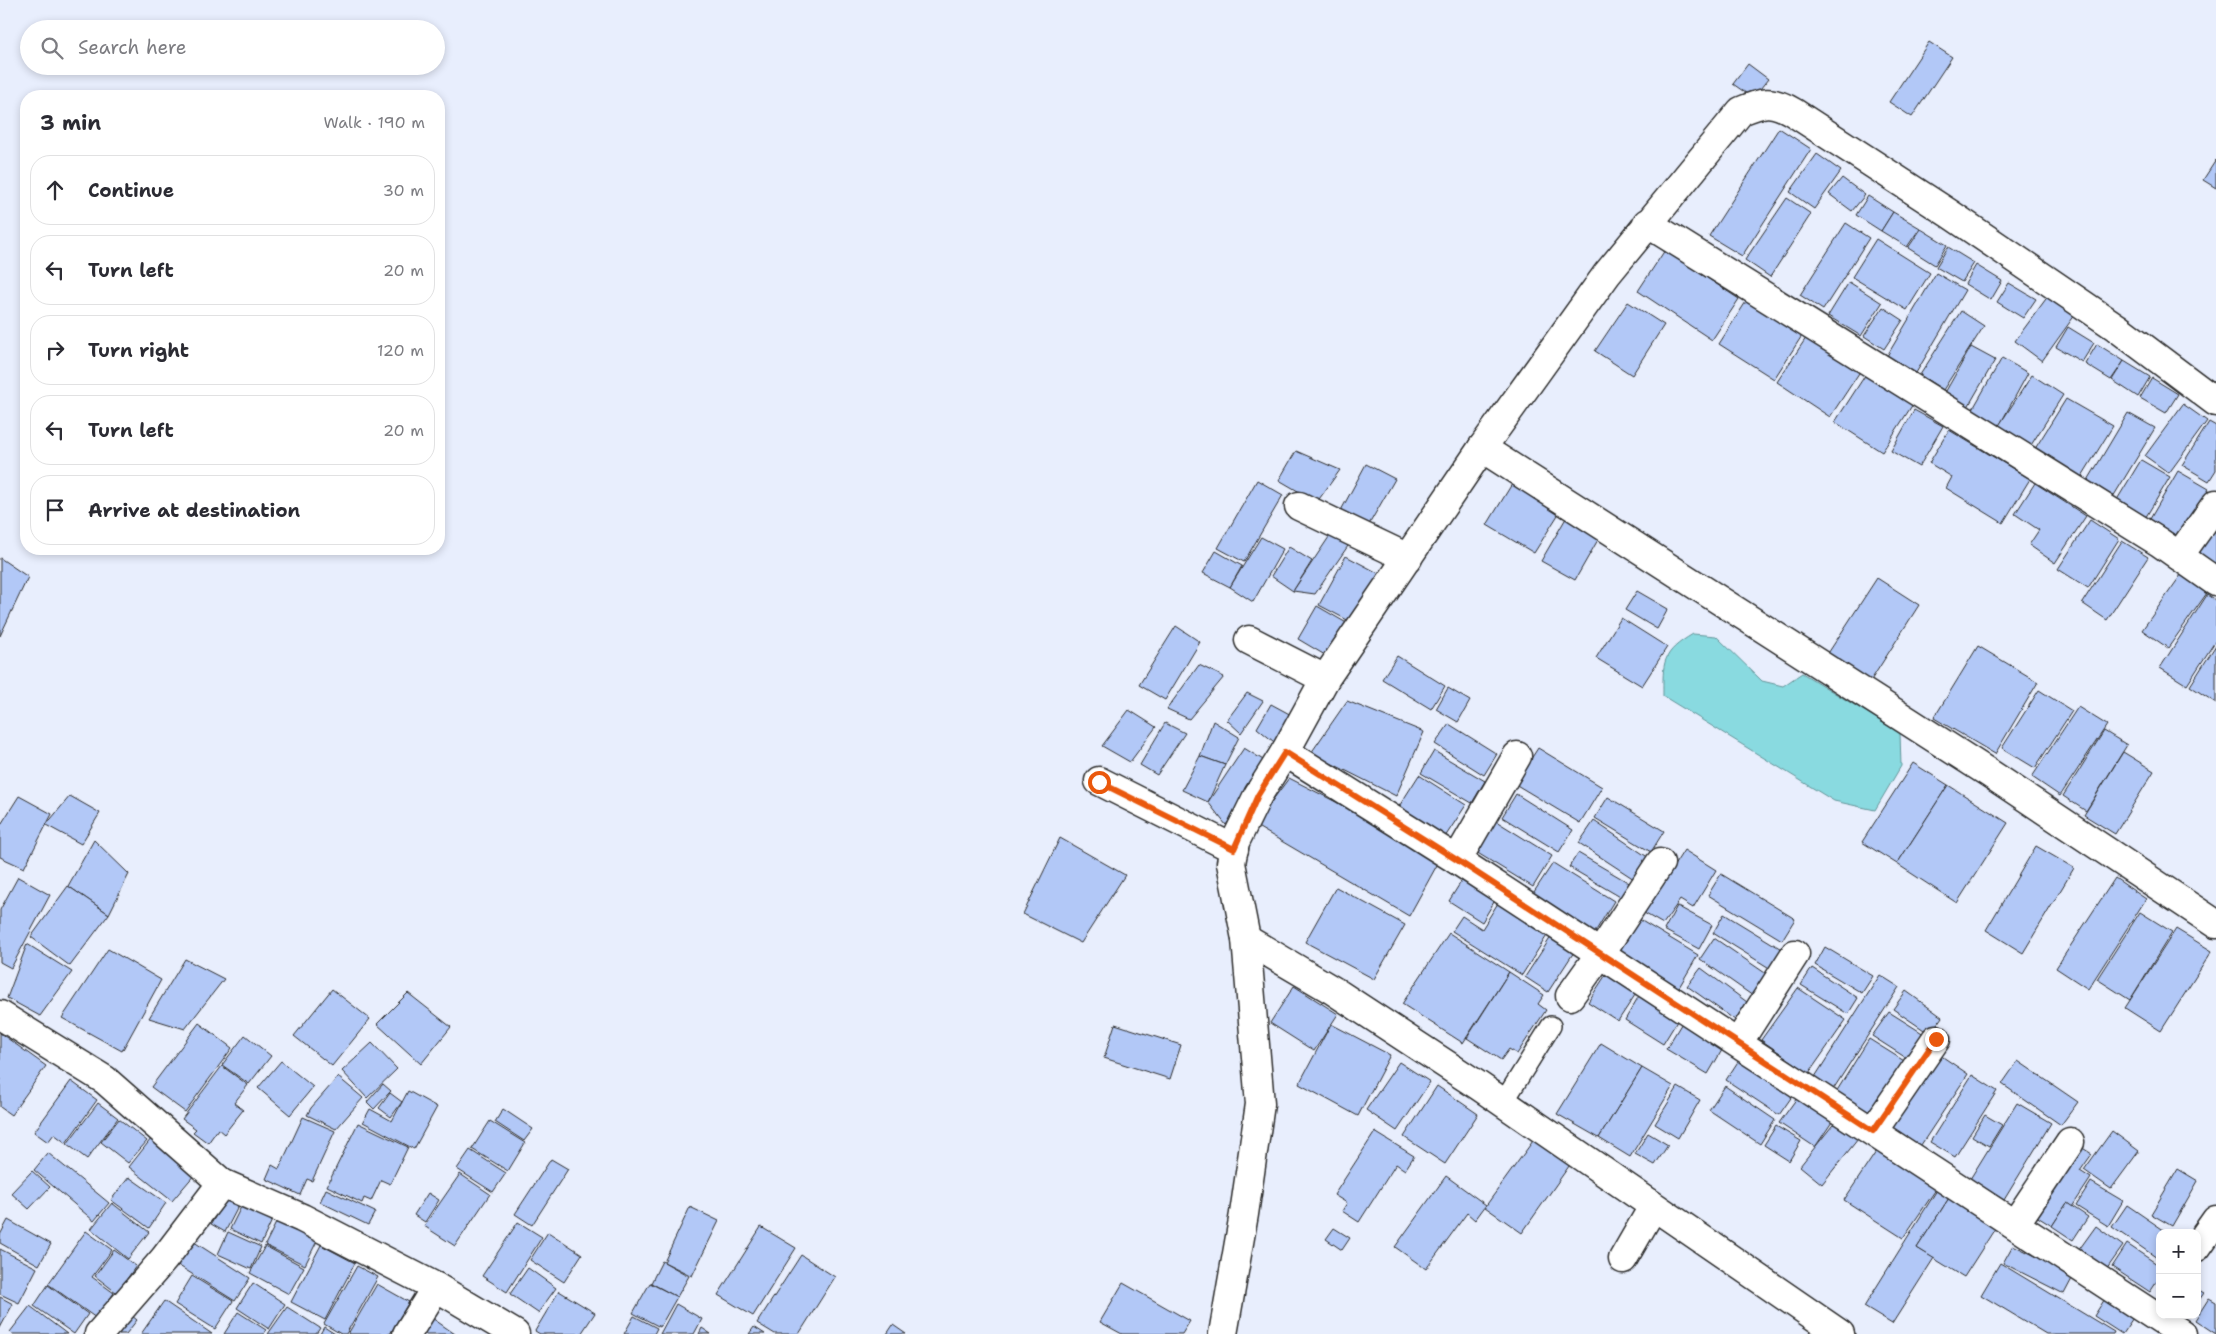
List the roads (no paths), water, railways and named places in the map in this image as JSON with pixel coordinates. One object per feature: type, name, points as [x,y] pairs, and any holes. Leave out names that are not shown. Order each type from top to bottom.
[{"type":"street","points":[[1223,1334],[1244,1214],[1260,1104],[1246,938],[1231,863],[1234,849],[1258,795],[1285,752],[1325,679],[1482,448],[1607,274],[1741,111],[1761,102],[1778,103],[1990,241],[2116,327],[2216,402]]},
{"type":"street","points":[[1647,223],[2179,556],[2216,582]]},
{"type":"street","points":[[1482,448],[1989,773],[2216,924]]},
{"type":"street","points":[[2179,556],[2216,504]]},
{"type":"street","points":[[1299,506],[1408,558]]},
{"type":"street","points":[[1249,640],[1325,679]]},
{"type":"street","points":[[1285,752],[1457,860],[2015,1224],[2156,1309]]},
{"type":"street","points":[[1457,860],[1517,756]]},
{"type":"street","points":[[1099,782],[1234,849]]},
{"type":"street","points":[[1570,996],[1660,862]]},
{"type":"street","points":[[1246,938],[1334,991],[1503,1103],[1840,1334]]},
{"type":"street","points":[[1738,1043],[1795,954]]},
{"type":"street","points":[[0,1015],[105,1080],[222,1184],[302,1218],[436,1287],[515,1334]]},
{"type":"street","points":[[1873,1131],[1936,1039]]},
{"type":"street","points":[[2015,1224],[2070,1142]]},
{"type":"street","points":[[99,1334],[164,1259],[222,1184]]},
{"type":"street","points":[[1622,1259],[1653,1207]]},
{"type":"street","points":[[2201,1242],[2216,1220]]},
{"type":"street","points":[[407,1334],[436,1287]]},
{"type":"street","points":[[2166,1319],[2182,1334]]},
{"type":"lane","points":[[1503,1103],[1551,1026]]},
{"type":"water","points":[[1693,634],[1716,636],[1762,681],[1783,686],[1802,673],[1900,733],[1901,766],[1875,810],[1834,801],[1663,696],[1663,675],[1666,659],[1675,647]]}]
